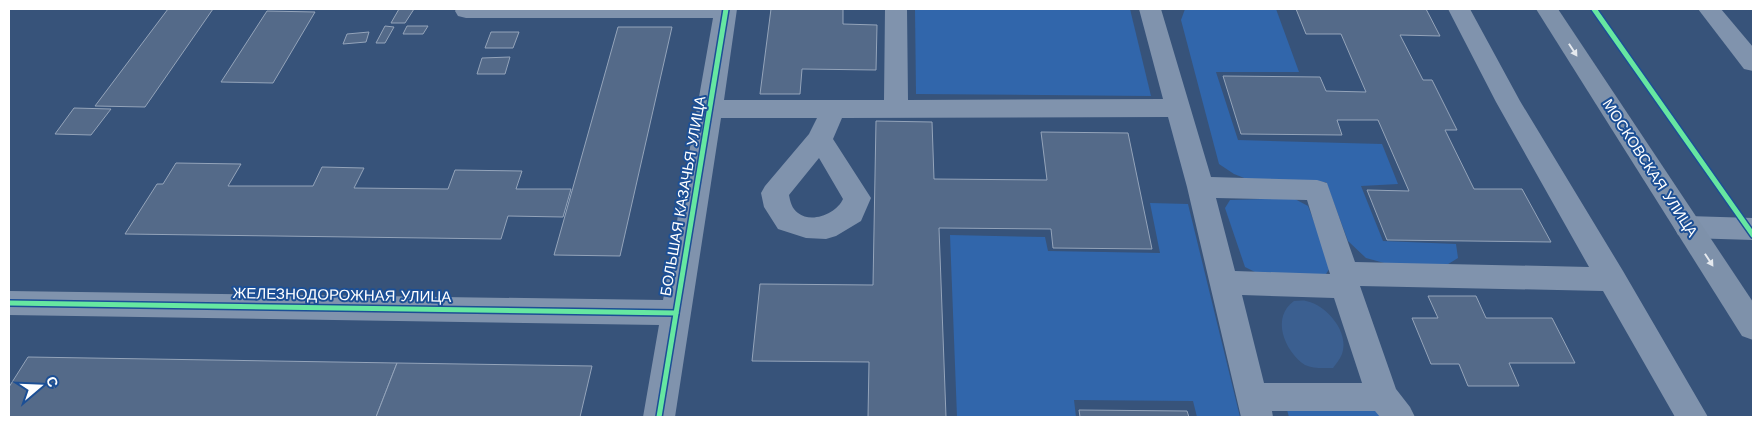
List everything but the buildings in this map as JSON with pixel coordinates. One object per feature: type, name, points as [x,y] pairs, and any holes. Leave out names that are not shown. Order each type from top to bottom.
[{"type":"main road","name":"МОСКОВСКАЯ УЛИЦА","points":[[1547,9],[1753,327]]},
{"type":"street","points":[[467,9],[466,11],[725,10]]},
{"type":"street","points":[[896,9],[896,109]]},
{"type":"street","points":[[1150,9],[1200,187],[1254,407],[1391,407],[1345,280],[1317,190],[1200,187]]},
{"type":"street","points":[[1459,9],[1508,102],[1692,417]]},
{"type":"street","points":[[1709,9],[1753,63]]},
{"type":"street","name":"БОЛЬШАЯ КАЗАЧЬЯ УЛИЦА","points":[[659,417],[725,10]]},
{"type":"street","points":[[710,109],[1177,108]]},
{"type":"street","points":[[820,139],[833,109]]},
{"type":"street","points":[[1688,227],[1753,229]]},
{"type":"street","points":[[1223,283],[1345,280],[1613,279]]},
{"type":"street","name":"ЖЕЛЕЗНОДОРОЖНАЯ УЛИЦА","points":[[9,302],[676,313]]},
{"type":"shaded area","points":[[915,9],[1130,9],[1151,96],[916,94]]},
{"type":"shaded area","points":[[1185,9],[1276,9],[1299,72],[1216,72],[1238,140],[1382,144],[1398,184],[1361,186],[1383,241],[1456,244],[1458,258],[1445,266],[1388,264],[1366,258],[1348,241],[1326,182],[1252,181],[1234,174],[1219,164],[1181,20]]},
{"type":"shaded area","points":[[1293,198],[1308,206],[1331,266],[1326,274],[1261,275],[1245,267],[1225,208],[1230,200]]},
{"type":"shaded area","points":[[1150,203],[1188,204],[1240,417],[1197,417],[1193,401],[1074,400],[1076,417],[957,417],[950,235],[1045,237],[1048,251],[1160,253]]},
{"type":"shaded area","points":[[1294,301],[1306,301],[1322,308],[1340,329],[1344,346],[1341,356],[1333,368],[1305,365],[1286,343],[1282,325],[1283,316],[1287,308]]},
{"type":"shaded area","points":[[1365,401],[1384,414],[1385,417],[1289,417],[1287,410]]},
{"type":"cycle path","points":[[659,417],[726,9]]},
{"type":"cycle path","points":[[1594,9],[1753,235]]},
{"type":"cycle path","points":[[9,303],[676,313]]}]
